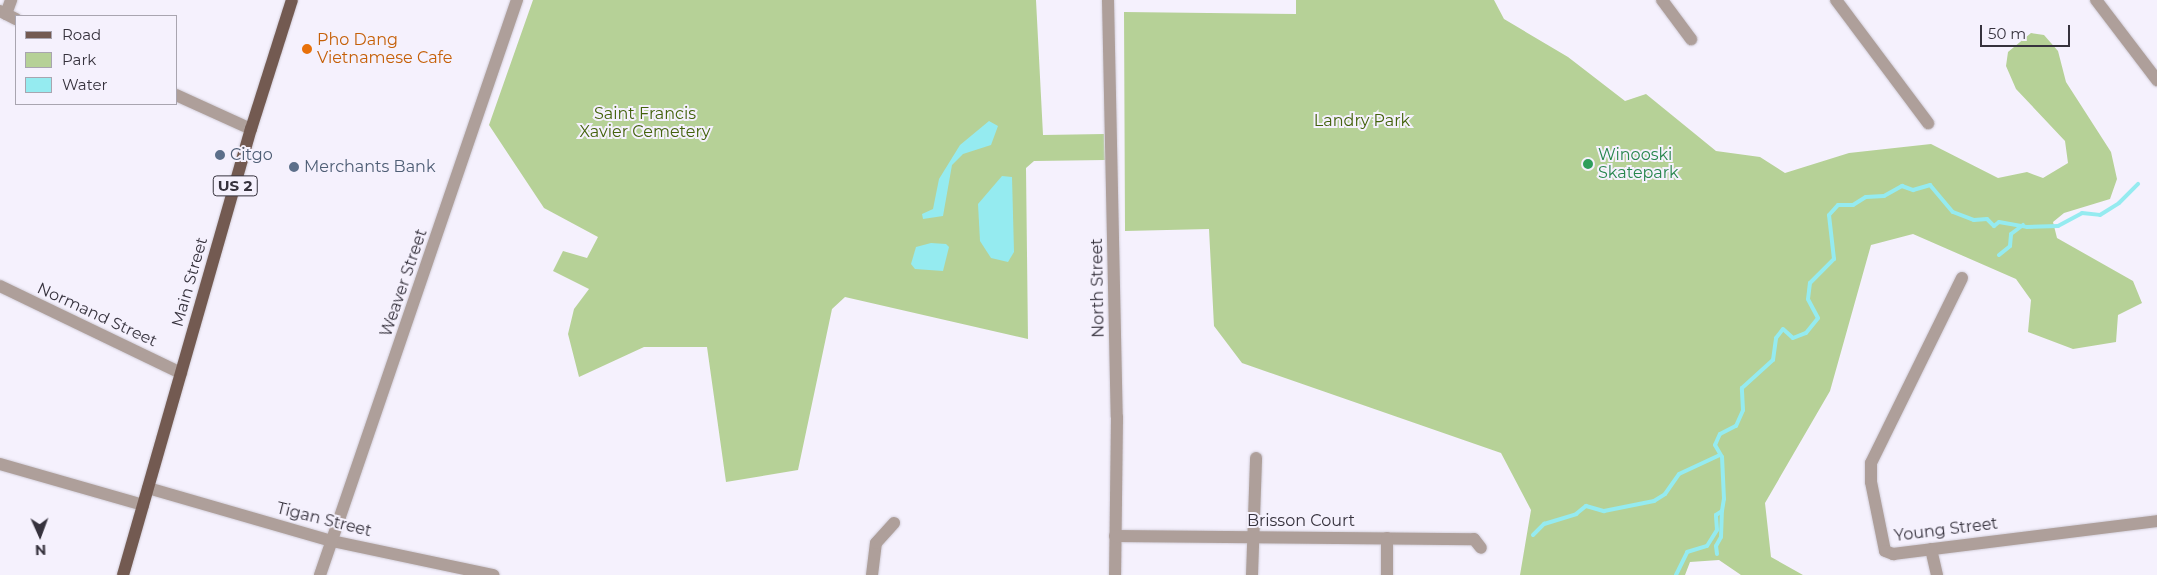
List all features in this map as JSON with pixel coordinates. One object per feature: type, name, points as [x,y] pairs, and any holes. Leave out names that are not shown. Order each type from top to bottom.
[{"type":"main road","name":"Main Street","points":[[123,575],[251,129],[292,0]]},
{"type":"street","points":[[7,15],[11,0]]},
{"type":"street","name":"Weaver Street","points":[[320,575],[517,0]]},
{"type":"street","name":"North Street","points":[[1108,0],[1117,417],[1115,575]]},
{"type":"street","points":[[1662,0],[1691,39]]},
{"type":"street","points":[[1836,0],[1928,123]]},
{"type":"street","points":[[2096,0],[2157,80]]},
{"type":"street","points":[[178,96],[251,129]]},
{"type":"street","name":"Young Street","points":[[1962,278],[1875,452],[1870,471],[1885,551],[1893,554],[2157,521]]},
{"type":"street","name":"Normand Street","points":[[0,286],[181,373]]},
{"type":"street","points":[[1252,575],[1256,458]]},
{"type":"street","points":[[0,464],[143,504]]},
{"type":"street","name":"Tigan Street","points":[[148,488],[332,541],[494,575]]},
{"type":"street","points":[[872,575],[876,543],[894,524]]},
{"type":"street","name":"Brisson Court","points":[[1115,536],[1474,539],[1481,548]]},
{"type":"street","points":[[1387,538],[1387,575]]},
{"type":"street","points":[[1932,549],[1937,575]]},
{"type":"green space","name":"Saint Francis Xavier Cemetery","points":[[533,0],[1036,0],[1043,135],[1104,134],[1105,160],[1034,161],[1026,168],[1028,339],[845,297],[832,309],[798,470],[726,482],[707,347],[644,347],[579,377],[568,334],[574,309],[589,289],[553,271],[563,251],[587,258],[598,237],[544,208],[489,125]]},
{"type":"green space","name":"Landry Park","points":[[1296,0],[1494,0],[1504,19],[1568,57],[1625,101],[1646,94],[1716,151],[1760,157],[1785,173],[1849,153],[1931,144],[1998,178],[2027,172],[2043,178],[2068,163],[2065,141],[2016,89],[2006,66],[2008,52],[2031,33],[2044,35],[2058,51],[2066,82],[2111,152],[2117,179],[2110,199],[2064,213],[2053,222],[2057,238],[2133,281],[2142,303],[2118,315],[2116,342],[2073,349],[2028,332],[2031,300],[2016,279],[1913,234],[1871,245],[1830,391],[1765,503],[1771,557],[1803,575],[1741,575],[1719,560],[1690,562],[1685,575],[1520,575],[1531,510],[1501,453],[1242,363],[1214,326],[1209,229],[1125,231],[1124,12],[1296,14]]},
{"type":"water","points":[[989,121],[998,126],[991,145],[963,154],[952,165],[943,216],[923,219],[922,214],[933,209],[939,179],[960,145]]},
{"type":"water","points":[[1002,176],[1012,177],[1014,252],[1008,262],[991,258],[980,241],[978,204]]},
{"type":"water","points":[[931,243],[946,244],[949,247],[943,271],[915,269],[911,264],[916,247]]},
{"type":"waterway","points":[[1676,575],[1687,552],[1707,546],[1717,530],[1716,515],[1722,511],[1724,499],[1722,457],[1715,445],[1720,434],[1736,426],[1743,410],[1742,388],[1773,360],[1776,338],[1783,329],[1793,338],[1806,333],[1818,318],[1808,299],[1810,283],[1834,259],[1829,215],[1838,205],[1853,205],[1866,197],[1884,196],[1902,186],[1913,190],[1930,185],[1953,212],[1974,220],[1987,219],[1994,226],[1999,222],[2027,227],[2058,226],[2082,213],[2100,215],[2119,203],[2138,184]]},
{"type":"waterway","points":[[1999,255],[2010,246],[2011,234],[2023,225]]},
{"type":"waterway","points":[[1533,535],[1544,524],[1576,514],[1586,506],[1604,511],[1654,501],[1665,494],[1679,474],[1720,455]]},
{"type":"waterway","points":[[1717,554],[1716,546],[1721,537],[1722,511]]},
{"type":"place","name":"Pho Dang Vietnamese Cafe","points":[[307,49]]},
{"type":"place","name":"Citgo","points":[[220,155]]},
{"type":"place","name":"Winooski Skatepark","points":[[1588,164]]},
{"type":"place","name":"Merchants Bank","points":[[294,167]]}]
